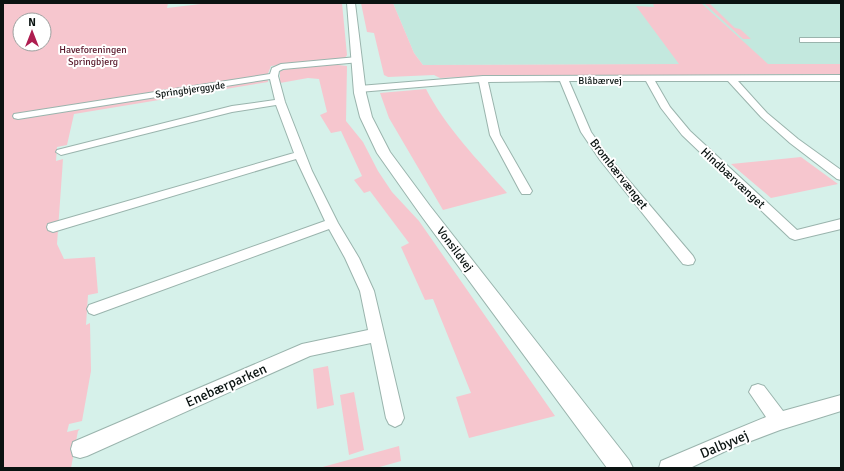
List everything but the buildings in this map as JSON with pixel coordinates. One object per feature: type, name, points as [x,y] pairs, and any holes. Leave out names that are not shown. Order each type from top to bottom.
[{"type":"main road","name":"Vonsildvej","points":[[350,3],[360,89],[366,117],[384,153],[425,210],[621,468]]},
{"type":"street","points":[[803,40],[841,40]]},
{"type":"street","name":"Springbjerggyde","points":[[18,116],[274,76],[275,70],[280,67],[357,60]]},
{"type":"street","points":[[274,76],[280,102],[299,155],[332,223],[352,258],[367,291],[395,418]]},
{"type":"street","points":[[483,79],[495,135],[526,191]]},
{"type":"street","name":"Blåbærvej","points":[[360,89],[483,79],[840,79]]},
{"type":"street","name":"Hindbærvænget","points":[[649,79],[666,108],[686,133],[736,181],[795,234],[841,224]]},
{"type":"street","points":[[731,79],[764,115],[794,141],[841,176]]},
{"type":"street","name":"Brombærvænget","points":[[564,80],[586,132],[604,158],[688,260]]},
{"type":"street","points":[[61,152],[232,109],[280,102]]},
{"type":"street","points":[[53,227],[299,155]]},
{"type":"street","points":[[94,309],[332,223]]},
{"type":"street","name":"Enebærparken","points":[[80,449],[308,349],[377,335]]},
{"type":"street","points":[[758,392],[780,421]]},
{"type":"street","name":"Dalbyvej","points":[[668,468],[730,440],[780,421],[841,403]]},
{"type":"shaded area","points":[[393,3],[841,3],[841,64],[423,65],[414,53]]},
{"type":"green space","name":"Haveforeningen Springbjerg","points":[[3,3],[168,3],[167,8],[209,3],[342,3],[347,55],[345,58],[271,66],[267,76],[268,82],[74,114],[67,145],[57,147],[56,161],[63,159],[57,244],[64,259],[95,257],[98,293],[88,295],[86,325],[90,323],[91,371],[82,421],[69,424],[67,432],[80,429],[78,431],[71,468],[3,468]]},
{"type":"green space","points":[[361,3],[393,3],[414,53],[423,65],[679,64],[636,6],[654,7],[653,3],[701,3],[768,64],[841,64],[841,74],[492,76],[440,78],[434,75],[388,77],[384,75],[374,33],[367,32]]},
{"type":"green space","points":[[704,3],[734,3],[710,4],[735,28],[740,29],[751,39],[743,39]]},
{"type":"green space","points":[[330,64],[347,66],[346,121],[363,142],[378,171],[392,192],[419,221],[555,416],[469,438],[456,397],[471,393],[433,299],[425,300],[401,247],[409,243],[370,191],[364,193],[354,180],[362,176],[341,131],[331,133],[320,115],[327,112],[319,79],[308,78],[280,83],[280,71],[291,68]]},
{"type":"green space","points":[[426,89],[443,117],[453,130],[507,193],[443,210],[389,118],[380,93]]},
{"type":"green space","points":[[801,157],[838,184],[771,198],[731,164]]},
{"type":"green space","points":[[328,366],[334,405],[317,409],[313,369]]},
{"type":"green space","points":[[354,392],[364,450],[349,455],[340,395]]},
{"type":"green space","points":[[399,446],[401,461],[376,468],[319,468]]}]
